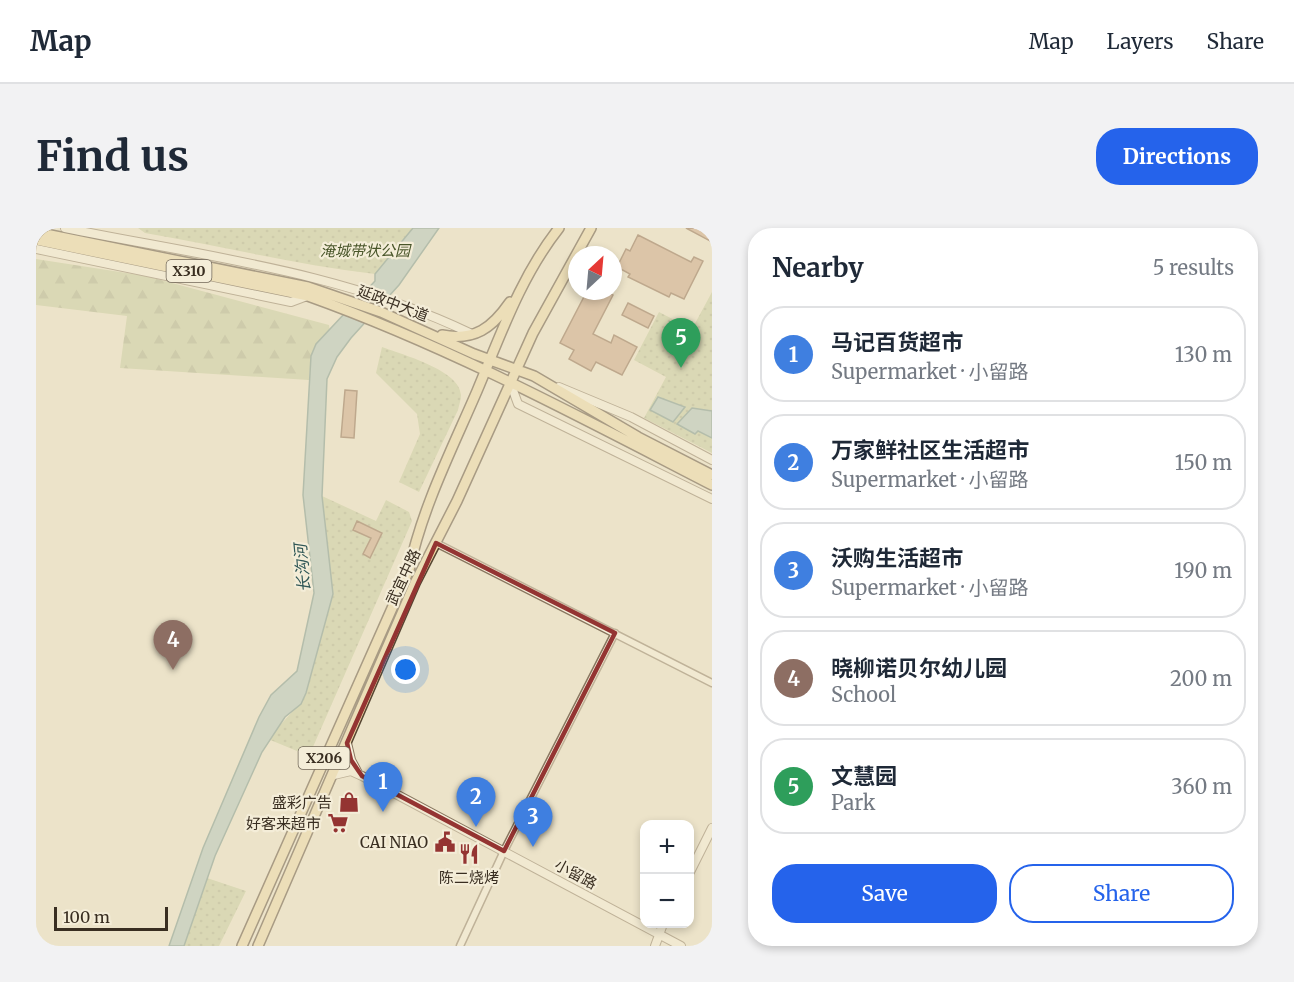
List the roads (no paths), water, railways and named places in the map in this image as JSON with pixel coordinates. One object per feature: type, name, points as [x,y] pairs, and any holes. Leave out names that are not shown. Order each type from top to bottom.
[{"type":"main road","name":"武宜中路","points":[[242,946],[409,570],[427,510],[523,283],[559,228]]},
{"type":"main road","name":"武宜中路","points":[[258,946],[334,775],[415,582],[436,543],[554,291],[591,228]]},
{"type":"main road","name":"延政中大道","points":[[36,231],[308,292],[428,332],[490,360],[534,376],[638,436],[712,475]]},
{"type":"main road","name":"延政中大道","points":[[36,240],[308,292]]},
{"type":"main road","points":[[428,332],[454,337],[489,328],[523,283]]},
{"type":"main road","name":"延政中大道","points":[[379,316],[712,485]]},
{"type":"street","points":[[66,228],[309,276],[368,291],[472,334]]},
{"type":"street","points":[[36,249],[291,302],[308,292]]},
{"type":"street","points":[[534,376],[631,417],[712,460]]},
{"type":"street","points":[[510,382],[518,404],[712,499]]},
{"type":"street","points":[[436,543],[712,683]]},
{"type":"street","points":[[460,946],[504,851],[615,633]]},
{"type":"street","points":[[347,743],[351,760],[356,771],[362,776]]},
{"type":"street","name":"小留路","points":[[334,775],[351,771],[362,776],[681,946]]},
{"type":"street","points":[[694,864],[712,828]]},
{"type":"street","points":[[655,946],[661,928]]},
{"type":"water","points":[[413,228],[439,228],[399,285],[351,338],[337,357],[327,379],[322,496],[333,594],[306,693],[301,704],[285,717],[262,752],[215,856],[184,946],[169,946],[203,848],[259,717],[271,695],[297,671],[314,593],[303,495],[311,356],[316,344],[375,281],[375,274]]},
{"type":"water","points":[[658,397],[685,407],[673,422],[650,410]]},
{"type":"water","points":[[692,408],[712,411],[712,438],[698,431],[695,434],[677,424]]},
{"type":"place","name":"文慧园","points":[[681,368]]},
{"type":"place","name":"晓柳诺贝尔幼儿园","points":[[173,670]]},
{"type":"place","name":"盛彩广告","points":[[349,802]]},
{"type":"place","name":"马记百货超市","points":[[383,812]]},
{"type":"place","name":"好客来超市","points":[[338,823]]},
{"type":"place","name":"万家鲜社区生活超市","points":[[476,827]]},
{"type":"place","name":"CAI NIAO","points":[[445,842]]},
{"type":"place","name":"沃购生活超市","points":[[533,847]]},
{"type":"place","name":"陈二烧烤","points":[[469,854]]},
{"type":"park label","name":"淹城带状公园","points":[[365,250]]},
{"type":"water label","name":"长沟河","points":[[302,568]]}]
